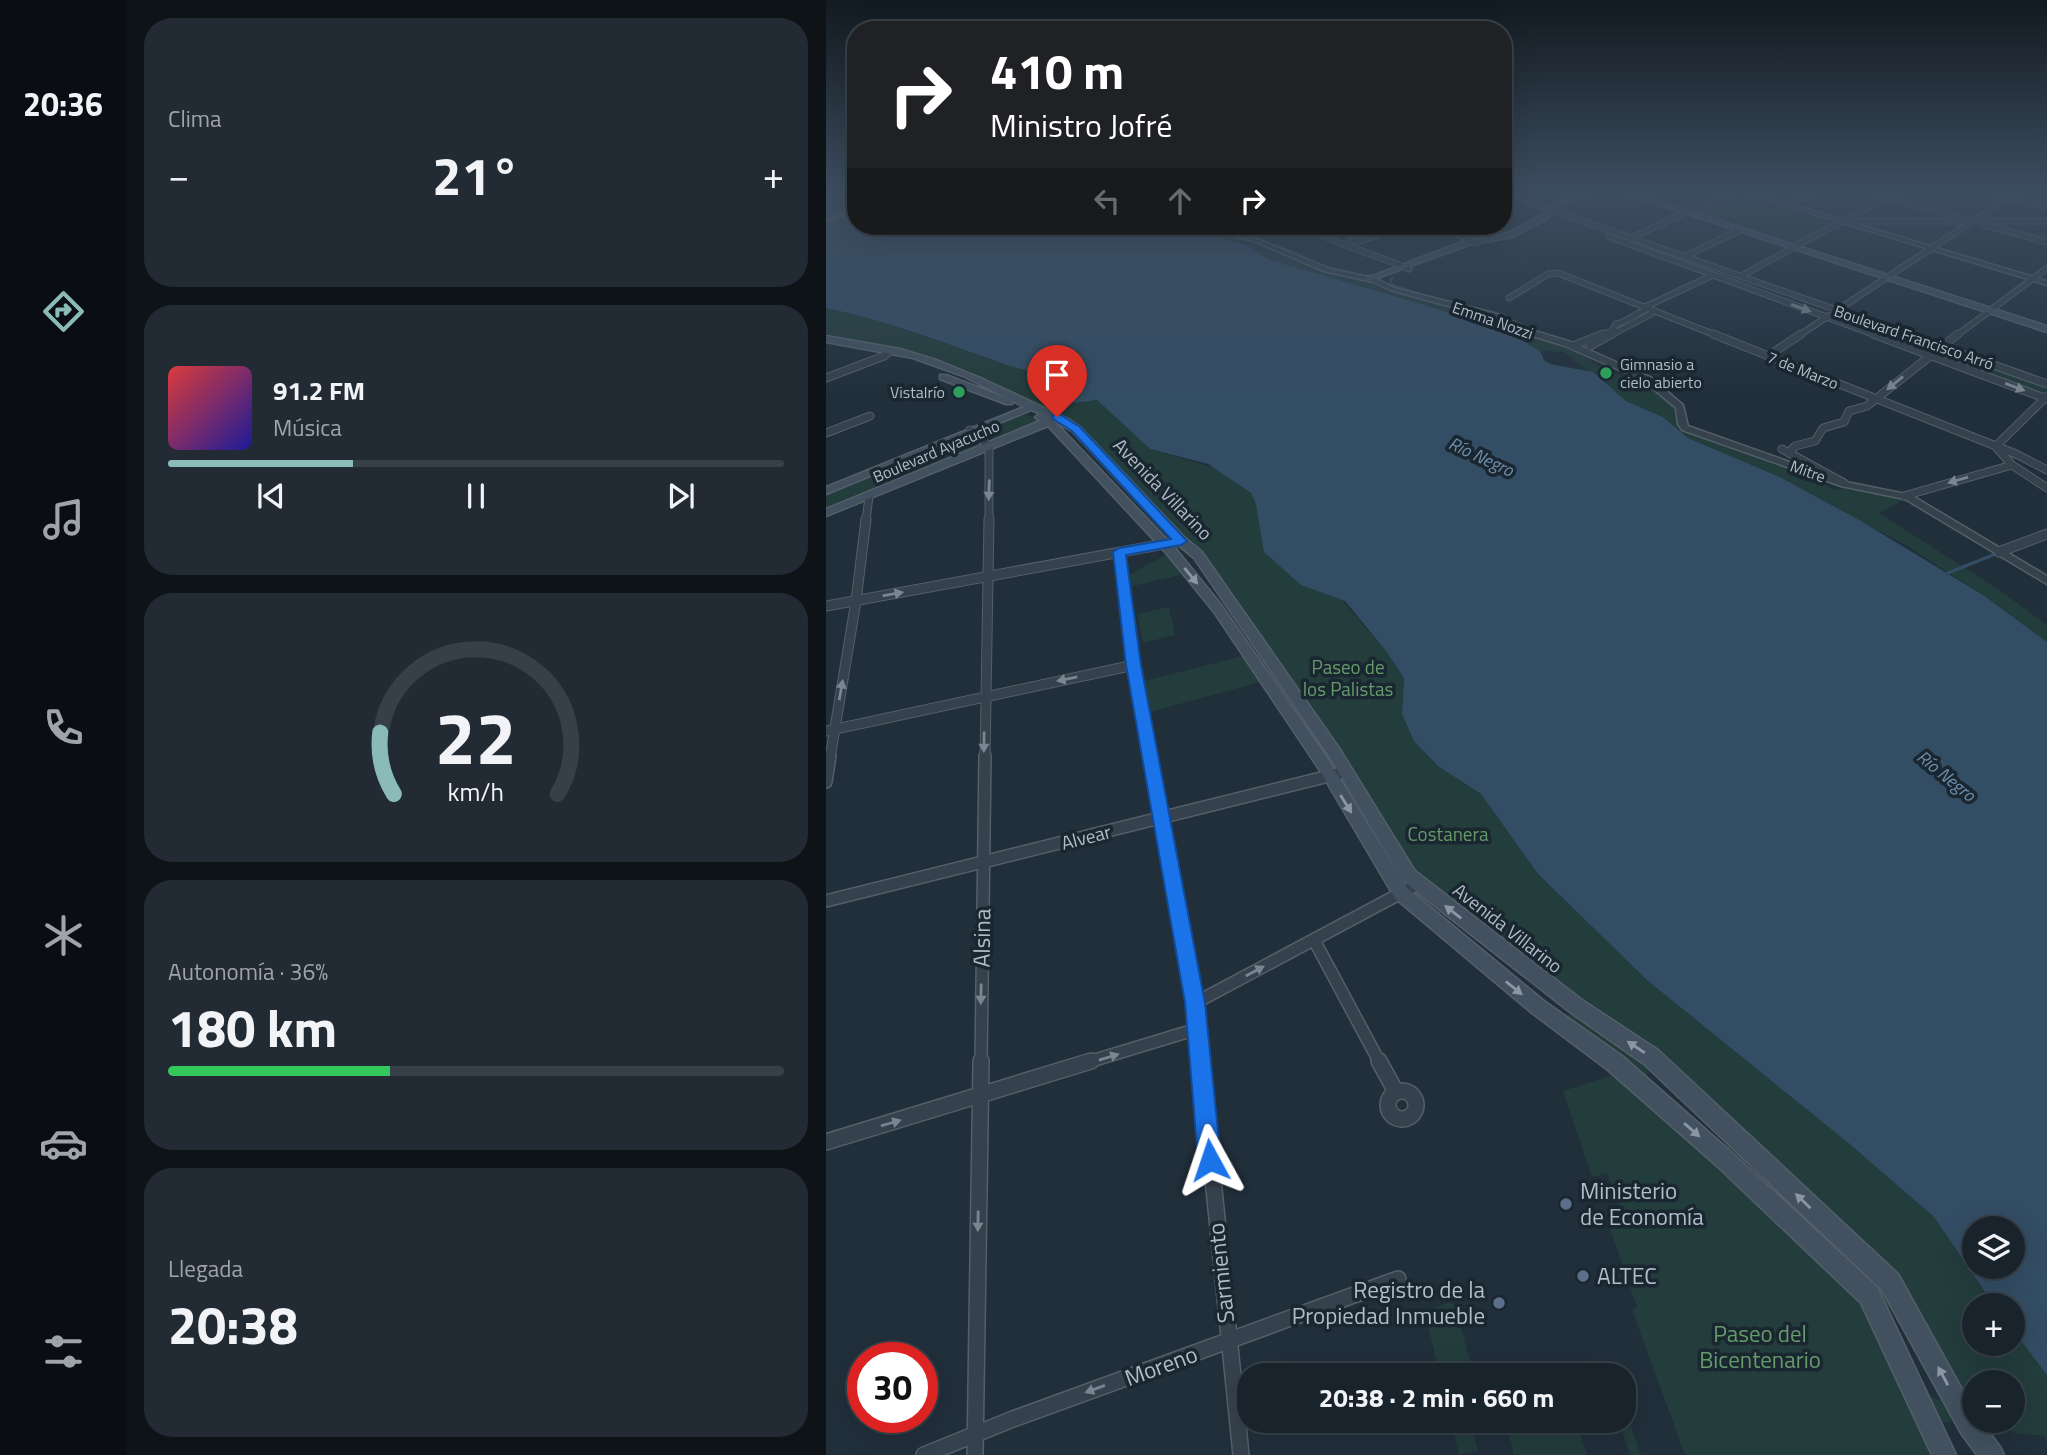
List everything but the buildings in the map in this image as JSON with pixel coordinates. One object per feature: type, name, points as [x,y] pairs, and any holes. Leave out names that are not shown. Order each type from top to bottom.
[{"type":"main road","points":[[1369,279],[1428,260]]},
{"type":"main road","points":[[1832,260],[2047,329]]},
{"type":"main road","points":[[1383,284],[1406,268]]},
{"type":"main road","name":"Avenida Villarino","points":[[827,341],[887,353],[1052,419],[1172,542],[1409,876],[1576,1006],[1651,1057],[1890,1282],[1969,1425],[1992,1455]]},
{"type":"main road","name":"Boulevard Ayacucho","points":[[826,491],[1027,408]]},
{"type":"main road","name":"Boulevard Ayacucho","points":[[826,513],[1052,419]]},
{"type":"main road","name":"Avenida Villarino","points":[[1337,774],[1401,893],[1538,1007],[1615,1063],[1724,1158],[1869,1296],[1944,1455]]},
{"type":"street","name":"Emma Nozzi","points":[[1302,260],[1326,270],[1369,279],[1495,317],[1537,335],[1578,348]]},
{"type":"street","points":[[1385,260],[1406,268]]},
{"type":"street","name":"Boulevard Francisco Arró","points":[[1669,260],[2046,397]]},
{"type":"street","name":"Boulevard Francisco Arró","points":[[1692,260],[2047,384]]},
{"type":"street","points":[[1741,276],[1771,260]]},
{"type":"street","points":[[1768,356],[1916,260]]},
{"type":"street","points":[[1969,260],[2047,283]]},
{"type":"street","points":[[1844,484],[1786,451],[1815,441],[1823,428],[1844,422],[1849,411],[1867,407],[1941,347],[2047,268]]},
{"type":"street","points":[[1578,348],[1722,270]]},
{"type":"street","name":"7 de Marzo","points":[[1509,298],[1548,274],[1558,273],[1996,446],[2047,470]]},
{"type":"street","name":"Mitre","points":[[1578,348],[1658,386],[1681,407],[1682,424],[1685,428],[1844,484],[1904,496],[2047,581]]},
{"type":"street","points":[[826,378],[887,353]]},
{"type":"street","points":[[2046,397],[1996,446],[2012,465],[2047,488]]},
{"type":"street","points":[[826,433],[870,415]]},
{"type":"street","points":[[970,430],[989,446]]},
{"type":"street","name":"Alsina","points":[[975,1455],[989,446]]},
{"type":"street","points":[[1904,496],[2012,465]]},
{"type":"street","points":[[826,782],[830,730],[856,601],[869,497]]},
{"type":"street","points":[[1999,552],[2047,534]]},
{"type":"street","points":[[826,606],[1172,542]]},
{"type":"street","name":"Sarmiento","points":[[1119,552],[1134,665],[1195,1003],[1241,1455]]},
{"type":"street","points":[[830,730],[1134,665]]},
{"type":"street","name":"Alvear","points":[[826,901],[1337,774]]},
{"type":"street","points":[[1195,1003],[1418,884]]},
{"type":"street","points":[[1314,940],[1396,1092]]},
{"type":"street","points":[[826,1142],[1197,1029]]},
{"type":"street","name":"Moreno","points":[[924,1455],[1398,1279]]},
{"type":"green space","points":[[1270,260],[1297,260],[1323,271],[1361,278],[1383,290],[1490,317],[1532,337],[1588,354],[1591,362],[1625,378],[1635,376],[1645,380],[1678,408],[1684,429],[1692,433],[1788,466],[1790,475],[1808,482],[1814,479],[1835,490],[1848,487],[1906,499],[1879,513],[2001,591],[2047,625],[2047,642],[1983,595],[1907,546],[1780,477],[1688,438],[1663,417],[1626,401],[1564,352],[1540,351],[1490,326]]},
{"type":"green space","name":"Costanera","points":[[826,308],[896,327],[1010,366],[1062,380],[1075,390],[1066,399],[1075,403],[1097,400],[1150,449],[1215,468],[1306,533],[1339,597],[1386,651],[1404,678],[1402,714],[1460,779],[1481,794],[1538,874],[1648,981],[1852,1146],[1934,1217],[1962,1258],[1962,1279],[1976,1279],[1986,1293],[1962,1293],[1962,1356],[2025,1356],[2025,1346],[2047,1375],[2047,1441],[2044,1436],[2014,1433],[2025,1433],[2025,1370],[1962,1370],[1962,1388],[1903,1285],[1586,1005],[1414,873],[1234,594],[1203,555],[1187,543],[1080,427],[992,381],[904,351],[826,336]]},
{"type":"green space","points":[[1844,315],[1926,345],[1929,349],[1927,351],[1834,318]]},
{"type":"green space","points":[[1954,354],[2042,385],[2046,391],[2039,393],[1939,355]]},
{"type":"green space","points":[[1015,415],[1028,415],[1037,419],[1037,423],[1001,438],[987,437],[981,433],[982,429]]},
{"type":"green space","points":[[972,437],[980,444],[979,447],[826,510],[826,495],[959,438]]},
{"type":"green space","points":[[1167,554],[1184,574],[1129,587],[1126,577]]},
{"type":"green space","points":[[1169,607],[1175,635],[1143,643],[1137,614]]},
{"type":"green space","points":[[1243,656],[1260,682],[1150,712],[1144,681]]},
{"type":"green space","points":[[1551,1010],[1566,1015],[1578,1014],[1648,1061],[1647,1076],[1725,1145],[1727,1135],[1892,1293],[1889,1310],[1929,1396],[1951,1404],[1952,1421],[1944,1423],[1937,1419],[1877,1295],[1880,1286],[1746,1161],[1746,1173]]},
{"type":"green space","name":"Paseo del Bicentenario","points":[[1619,1073],[1868,1304],[1933,1455],[1685,1455],[1632,1310],[1637,1307],[1609,1226],[1625,1221],[1607,1173],[1592,1177],[1563,1091]]},
{"type":"green space","points":[[1448,1303],[1454,1304],[1470,1363],[1437,1363],[1424,1311]]},
{"type":"green space","points":[[1454,1433],[1473,1433],[1478,1451],[1459,1455]]},
{"type":"green space","points":[[1508,1433],[1581,1433],[1587,1455],[1514,1455]]},
{"type":"green space","points":[[1623,1433],[1633,1433],[1641,1455],[1630,1455]]},
{"type":"water","name":"Río Negro","points":[[826,260],[1270,260],[1507,332],[1540,351],[1544,360],[1550,364],[1593,372],[1626,401],[1663,417],[1688,438],[1780,477],[1861,521],[1983,595],[2047,642],[2047,1375],[2025,1346],[2025,1293],[1986,1293],[1976,1279],[2025,1279],[2025,1216],[1962,1216],[1962,1258],[1934,1217],[1852,1146],[1648,981],[1538,874],[1481,794],[1438,766],[1414,741],[1402,714],[1404,678],[1386,651],[1345,601],[1301,585],[1264,552],[1256,504],[1251,493],[1208,464],[1150,449],[1097,400],[1075,403],[1065,399],[1075,390],[1062,380],[1010,366],[896,327],[826,308]]},
{"type":"waterway","points":[[1362,276],[1377,275]]},
{"type":"waterway","points":[[1393,278],[1390,280],[1392,285],[1426,296]]},
{"type":"waterway","points":[[1457,305],[1505,315],[1508,320]]},
{"type":"waterway","points":[[1948,573],[1993,555]]},
{"type":"place","name":"Gimnasio a cielo abierto","points":[[1606,373]]},
{"type":"place","name":"Vistalrío","points":[[959,392]]},
{"type":"place","name":"Ministerio de Economía","points":[[1566,1204]]},
{"type":"place","name":"ALTEC","points":[[1583,1276]]},
{"type":"place","name":"Registro de la Propiedad Inmueble","points":[[1499,1303]]},
{"type":"route","points":[[1057,417],[1076,429],[1181,541],[1119,552],[1134,665],[1195,1003],[1210,1160]]},
{"type":"park label","name":"Paseo de los Palistas","points":[[1348,678]]}]
